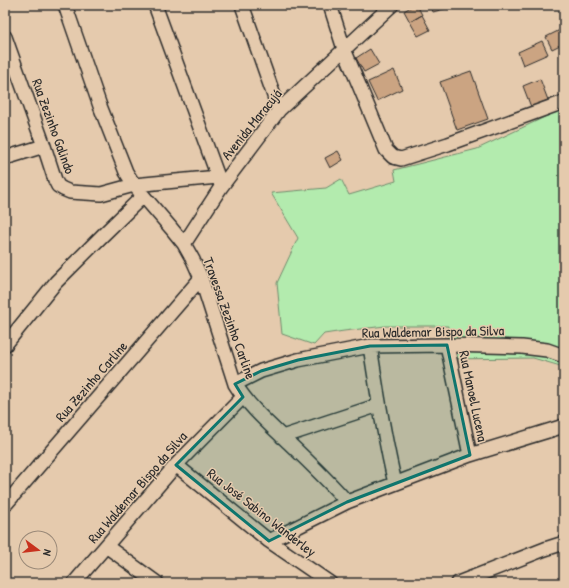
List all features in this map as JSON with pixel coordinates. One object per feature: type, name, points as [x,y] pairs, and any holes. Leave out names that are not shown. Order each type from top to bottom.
[{"type":"street","name":"Travessa Zezinho Carline","points":[[65,5],[126,172],[143,196],[172,228],[184,244],[193,260],[201,278],[235,384],[243,397],[257,413],[325,476],[347,502]]},
{"type":"street","points":[[155,5],[220,182]]},
{"type":"street","points":[[242,5],[279,110]]},
{"type":"street","points":[[330,5],[344,49],[386,150],[389,155],[397,159],[448,144],[564,102]]},
{"type":"street","name":"Avenida Maracujá","points":[[184,244],[220,182],[279,110],[392,5]]},
{"type":"street","name":"Rua Zezinho Galindo","points":[[5,37],[10,67],[44,146],[58,186],[70,192],[101,194],[134,185],[220,182]]},
{"type":"street","points":[[5,158],[44,146]]},
{"type":"street","points":[[5,344],[56,282],[143,196]]},
{"type":"street","name":"Rua Zezinho Carline","points":[[5,505],[201,278]]},
{"type":"street","name":"Rua Waldemar Bispo da Silva","points":[[235,384],[261,371],[298,360],[370,346],[447,344],[534,347],[564,356]]},
{"type":"street","name":"Rua Manoel Lucena","points":[[447,344],[470,455]]},
{"type":"street","points":[[370,346],[387,451],[395,483]]},
{"type":"street","name":"Rua Waldemar Bispo da Silva","points":[[74,583],[176,464],[243,397]]},
{"type":"street","points":[[282,436],[379,405]]},
{"type":"street","points":[[270,541],[347,502],[395,483],[470,455],[564,426]]},
{"type":"street","name":"Rua José Sabino Wanderley","points":[[176,464],[270,541],[330,583]]},
{"type":"street","points":[[458,583],[564,543]]},
{"type":"street","points":[[106,546],[157,583]]},
{"type":"highlighted area","points":[[447,345],[470,455],[347,502],[269,541],[176,465],[243,397],[235,384],[261,371],[298,360],[370,346]]},
{"type":"green space","points":[[564,108],[564,367],[533,358],[447,359],[448,326],[385,326],[344,331],[324,334],[314,345],[282,334],[277,283],[298,238],[271,193],[326,188],[341,179],[349,195],[396,181],[394,170],[477,149]]},
{"type":"building","points":[[414,5],[417,5],[422,15],[410,22],[404,11]]},
{"type":"building","points":[[431,5],[450,5],[451,7],[433,12]]},
{"type":"building","points":[[559,5],[564,5],[564,8],[560,9]]},
{"type":"building","points":[[422,15],[430,30],[418,36],[410,22]]},
{"type":"building","points":[[562,29],[564,33],[564,43],[552,49],[546,37]]},
{"type":"building","points":[[542,41],[548,54],[523,65],[518,52]]},
{"type":"building","points":[[370,49],[379,64],[364,72],[356,58]]},
{"type":"building","points":[[394,70],[402,89],[377,101],[368,82]]},
{"type":"building","points":[[471,71],[488,119],[457,130],[440,82]]},
{"type":"building","points":[[540,79],[548,100],[531,107],[523,86]]},
{"type":"building","points":[[338,151],[343,160],[330,168],[325,158]]}]
